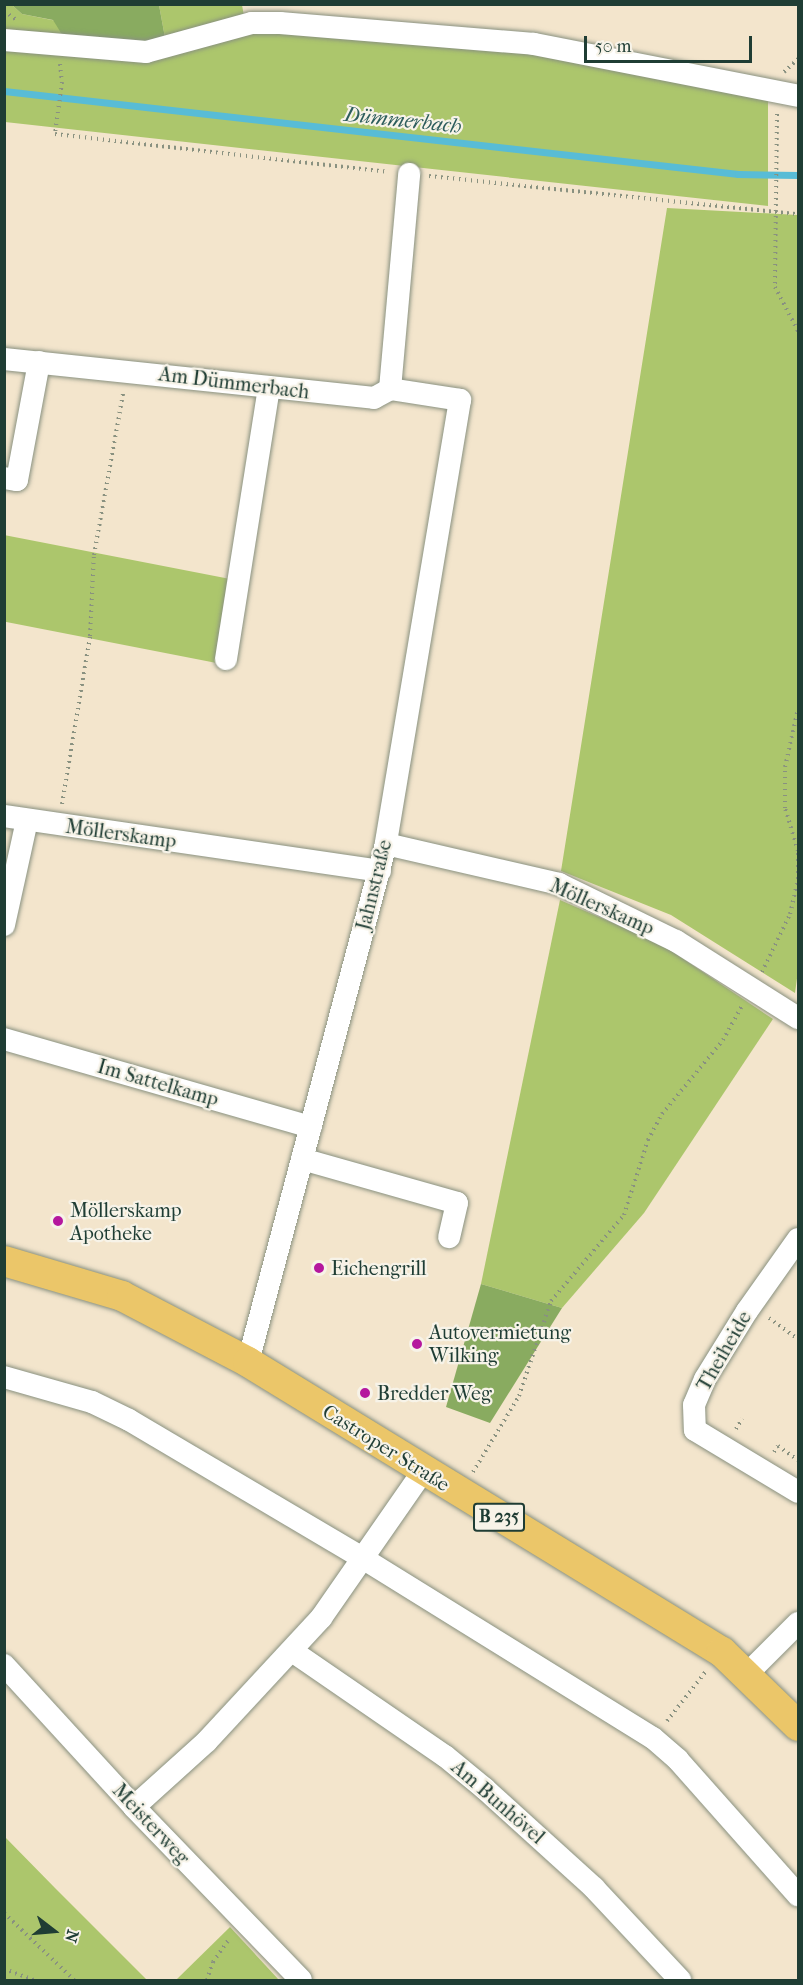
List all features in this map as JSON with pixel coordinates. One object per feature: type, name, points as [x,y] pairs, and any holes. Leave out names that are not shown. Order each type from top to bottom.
[{"type":"main road","name":"Castroper Straße","points":[[4,1261],[122,1296],[248,1362],[459,1493],[723,1652],[798,1726]]},
{"type":"street","points":[[4,40],[146,52],[252,23],[280,23],[534,44],[798,96]]},
{"type":"street","points":[[390,389],[410,174]]},
{"type":"street","name":"Am Dümmerbach","points":[[4,359],[127,370],[374,398],[390,389],[460,400]]},
{"type":"street","points":[[4,478],[17,480],[39,362]]},
{"type":"street","points":[[226,658],[269,387]]},
{"type":"street","name":"Jahnstraße","points":[[248,1362],[386,844],[460,400]]},
{"type":"street","name":"Möllerskamp","points":[[4,816],[380,871]]},
{"type":"street","points":[[4,925],[27,820]]},
{"type":"street","name":"Möllerskamp","points":[[386,844],[559,884],[676,941],[798,1018]]},
{"type":"street","name":"Im Sattelkamp","points":[[4,1039],[311,1127]]},
{"type":"street","points":[[302,1159],[457,1203],[449,1237]]},
{"type":"street","name":"Theiheide","points":[[798,1239],[751,1305],[705,1378],[694,1405],[695,1430],[798,1492]]},
{"type":"street","points":[[4,1377],[92,1402],[364,1558],[653,1738],[678,1760],[798,1895]]},
{"type":"street","points":[[134,1807],[207,1741],[292,1651],[364,1558],[423,1471]]},
{"type":"street","points":[[747,1674],[798,1623]]},
{"type":"street","name":"Am Bunhövel","points":[[292,1651],[445,1756],[485,1789],[594,1888],[680,1980]]},
{"type":"street","name":"Meisterweg","points":[[4,1665],[134,1807],[301,1980]]},
{"type":"path","points":[[58,117],[62,82]]},
{"type":"path","points":[[777,154],[775,287],[798,331]]},
{"type":"path","points":[[776,214],[798,214]]},
{"type":"path","points":[[58,825],[90,636],[94,555],[127,370]]},
{"type":"path","points":[[459,1493],[519,1396],[551,1301],[624,1215],[648,1140],[657,1123],[723,1040],[753,988],[790,914],[798,879],[798,851],[785,808],[785,767],[798,709]]},
{"type":"path","points":[[751,1305],[798,1339]]},
{"type":"path","points":[[653,1738],[723,1652]]},
{"type":"path","points":[[4,1913],[74,1980]]},
{"type":"path","points":[[207,1980],[220,1949],[244,1922]]},
{"type":"path","points":[[4,1969],[35,1980]]},
{"type":"green space","points":[[4,5],[12,5],[22,14],[166,43],[159,5],[242,5],[244,16],[539,54],[768,97],[768,206],[5,122]]},
{"type":"green space","points":[[12,5],[159,5],[166,43],[66,41],[53,20],[22,14]]},
{"type":"green space","points":[[667,208],[798,215],[798,971],[795,993],[671,915],[561,871]]},
{"type":"green space","points":[[4,535],[233,579],[217,663],[4,622]]},
{"type":"green space","points":[[560,900],[661,944],[773,1019],[644,1213],[562,1308],[481,1284]]},
{"type":"green space","points":[[481,1284],[562,1308],[490,1423],[446,1407]]},
{"type":"green space","points":[[5,1837],[55,1888],[147,1980],[5,1980]]},
{"type":"green space","points":[[230,1927],[279,1980],[176,1980]]},
{"type":"waterway","name":"Dümmerbach","points":[[4,91],[738,174],[798,175]]},
{"type":"place","name":"Möllerskamp Apotheke","points":[[58,1221]]},
{"type":"place","name":"Eichengrill","points":[[319,1268]]},
{"type":"place","name":"Autovermietung Wilking","points":[[417,1344]]},
{"type":"place","name":"Bredder Weg","points":[[365,1393]]}]
